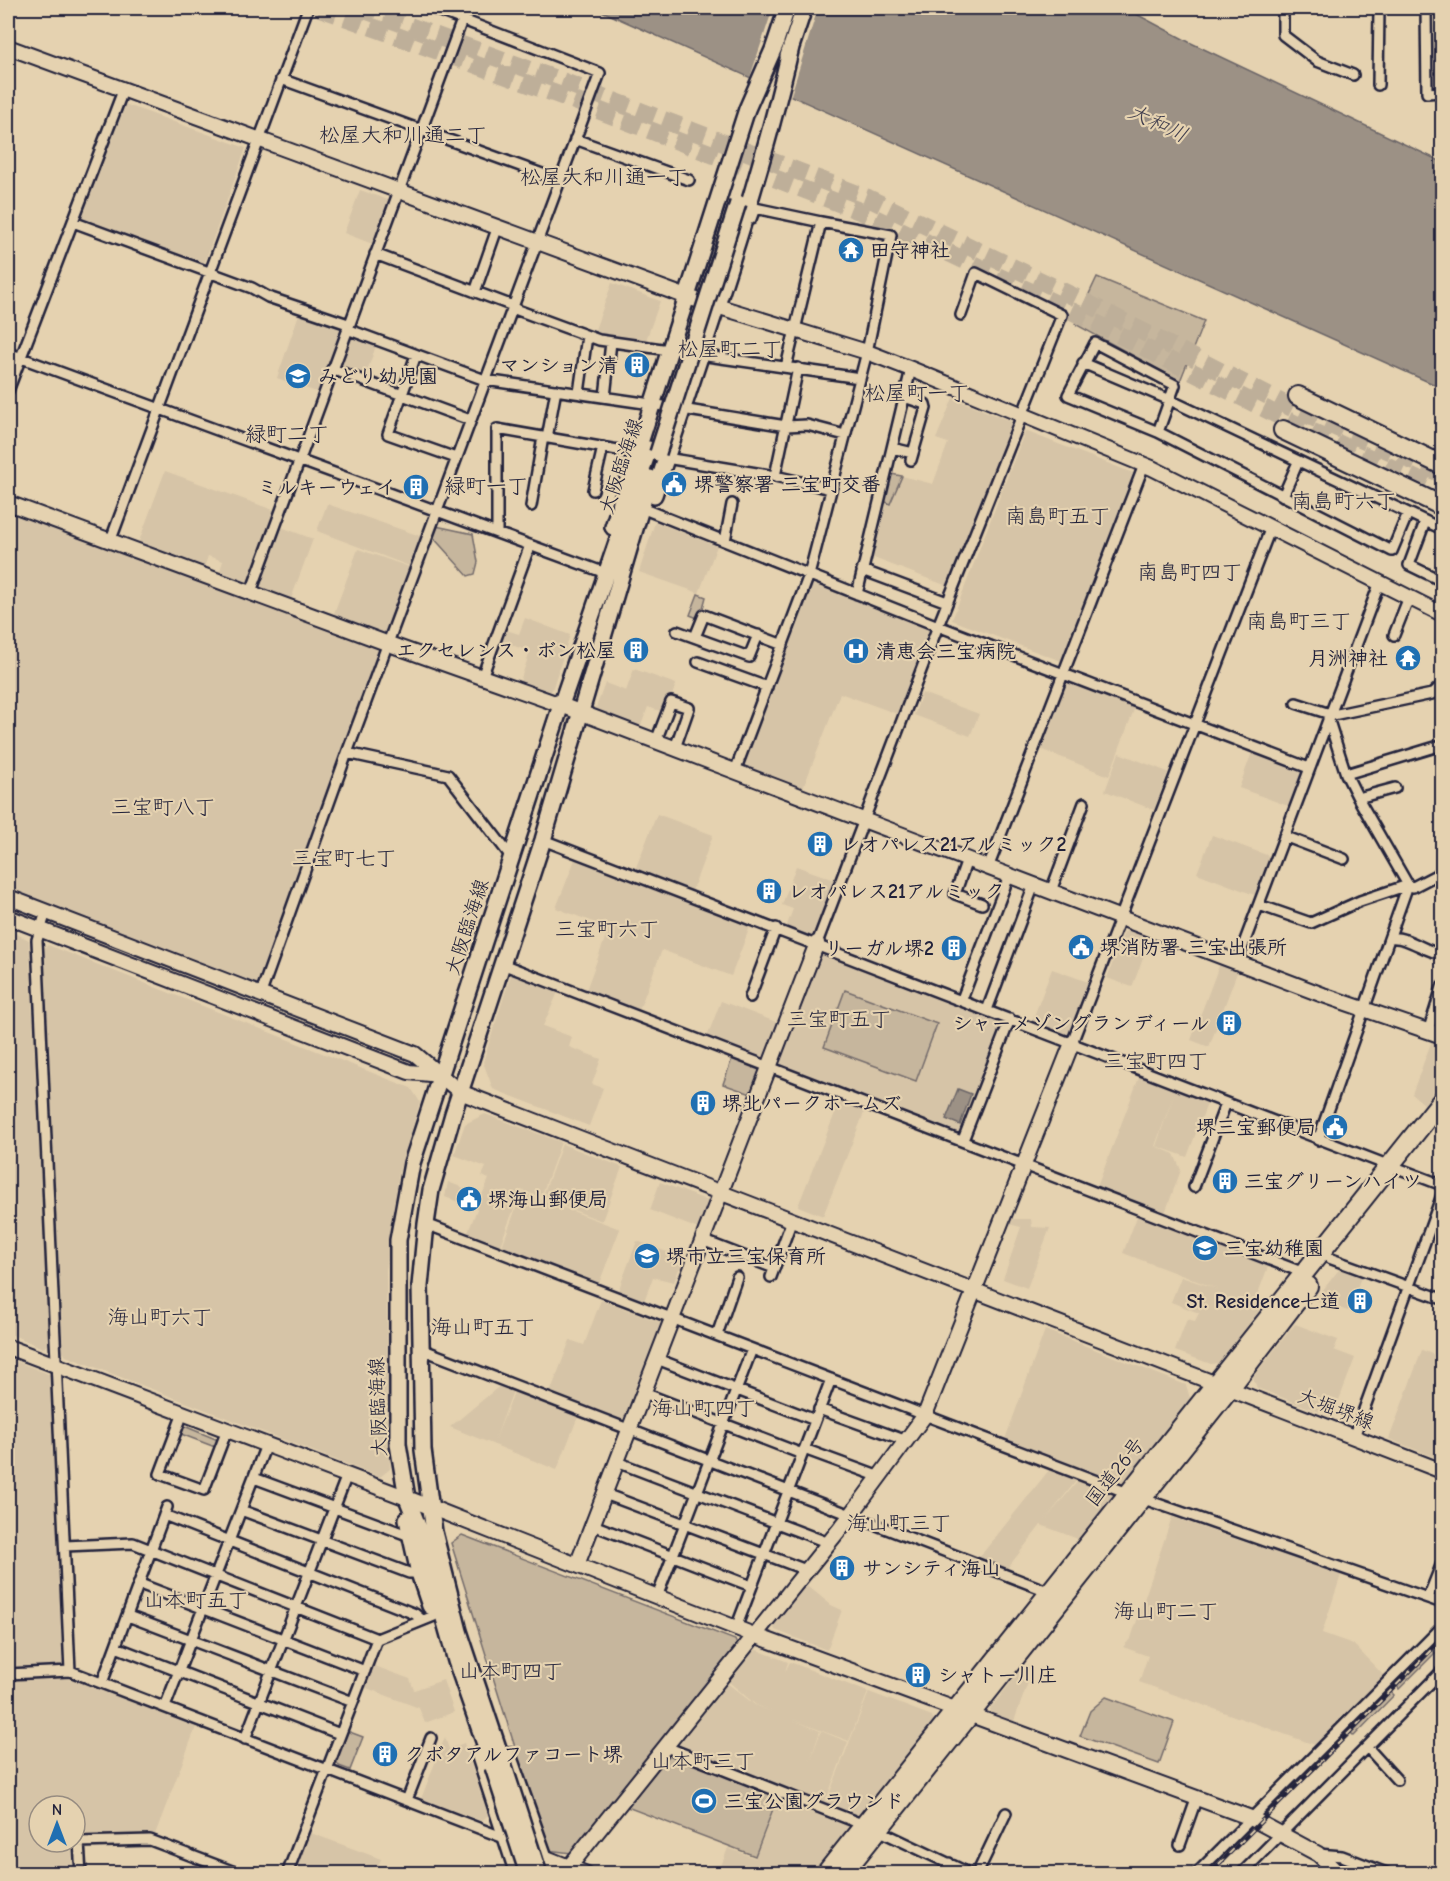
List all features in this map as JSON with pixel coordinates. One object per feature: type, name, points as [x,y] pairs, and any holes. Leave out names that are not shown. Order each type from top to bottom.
[{"type":"highway","points":[[1298,396],[1443,465]]},
{"type":"highway","points":[[1283,430],[1443,506]]},
{"type":"highway","name":"国道26号","points":[[825,1874],[871,1828],[1222,1385],[1329,1258],[1443,1100]]},
{"type":"highway","name":"国道26号","points":[[1222,1385],[1304,1273],[1395,1167],[1443,1119]]},
{"type":"highway","name":"国道26号","points":[[964,1713],[1050,1592],[1134,1495]]},
{"type":"highway","name":"国道26号","points":[[843,1874],[871,1828]]},
{"type":"main road","name":"大阪臨海線","points":[[540,1874],[456,1661],[418,1526],[407,1498],[399,1444],[398,1240],[412,1163],[561,705],[652,453],[761,114],[776,43],[787,8]]},
{"type":"main road","points":[[579,713],[610,636],[649,511],[652,453],[651,404],[713,214],[791,47],[804,8]]},
{"type":"main road","points":[[561,705],[600,571],[652,453],[682,408],[700,355],[721,306],[740,232],[761,114]]},
{"type":"main road","name":"大阪臨海線","points":[[528,1874],[437,1548],[423,1450],[420,1286],[431,1190],[460,1092],[543,840],[652,453]]},
{"type":"main road","points":[[407,1498],[410,1536],[428,1618],[518,1874]]},
{"type":"main road","points":[[437,1548],[550,1874]]},
{"type":"street","points":[[110,542],[308,8]]},
{"type":"street","points":[[261,993],[347,753],[600,73],[432,8]]},
{"type":"street","points":[[1283,8],[1283,35],[1317,61],[1353,75]]},
{"type":"street","points":[[1378,86],[1379,8]]},
{"type":"street","points":[[1426,8],[1426,93],[1443,92]]},
{"type":"street","points":[[251,592],[298,459],[462,20]]},
{"type":"street","points":[[8,47],[687,297],[867,352],[911,369],[1144,465],[1443,614]]},
{"type":"street","points":[[281,79],[559,180]]},
{"type":"street","points":[[8,391],[47,282],[73,222],[124,88]]},
{"type":"street","points":[[575,139],[689,180]]},
{"type":"street","points":[[721,306],[755,208],[891,236],[867,352],[809,574],[735,771]]},
{"type":"street","points":[[73,222],[210,272],[268,297],[485,380],[682,408],[786,426],[807,425],[845,435]]},
{"type":"street","points":[[786,367],[792,330],[821,222]]},
{"type":"street","points":[[475,292],[498,226]]},
{"type":"street","points":[[375,254],[587,336],[611,342],[669,350]]},
{"type":"street","points":[[577,1565],[865,822],[947,602],[1062,315],[976,273],[961,315]]},
{"type":"street","points":[[579,393],[587,336]]},
{"type":"street","points":[[605,397],[611,342]]},
{"type":"street","points":[[1158,432],[1175,385],[1095,343],[1068,395],[1158,432],[1392,551],[1407,513]]},
{"type":"street","points":[[8,353],[600,571]]},
{"type":"street","points":[[416,355],[388,434],[456,458]]},
{"type":"street","points":[[700,355],[860,378]]},
{"type":"street","points":[[1083,363],[1170,400],[1443,529]]},
{"type":"street","points":[[776,476],[798,368]]},
{"type":"street","points":[[332,369],[470,420]]},
{"type":"street","points":[[857,594],[911,369]]},
{"type":"street","points":[[531,506],[556,390]]},
{"type":"street","points":[[892,448],[912,457],[926,404],[904,397]]},
{"type":"street","points":[[497,532],[497,429],[652,453],[776,476],[831,489]]},
{"type":"street","points":[[593,490],[603,447]]},
{"type":"street","points":[[1283,496],[1298,462]]},
{"type":"street","points":[[988,868],[1144,465]]},
{"type":"street","points":[[8,503],[388,645],[561,705],[1237,962],[1365,1010],[1443,1036]]},
{"type":"street","points":[[725,541],[732,504]]},
{"type":"street","points":[[649,511],[938,626],[1309,768]]},
{"type":"street","points":[[1425,522],[1409,564],[1443,581]]},
{"type":"street","points":[[569,1867],[829,1543],[925,1415],[1196,726],[1271,527]]},
{"type":"street","points":[[482,677],[530,545]]},
{"type":"street","points":[[862,570],[947,602]]},
{"type":"street","points":[[1237,962],[1380,582]]},
{"type":"street","points":[[1394,635],[1409,597]]},
{"type":"street","points":[[695,637],[704,615],[783,645]]},
{"type":"street","points":[[676,630],[749,657],[758,635]]},
{"type":"street","points":[[698,663],[766,687]]},
{"type":"street","points":[[1296,703],[1328,717],[1432,694],[1443,685]]},
{"type":"street","points":[[656,741],[671,702],[689,708],[675,748]]},
{"type":"street","points":[[1318,1140],[1408,885],[1346,774],[1328,717]]},
{"type":"street","points":[[1346,774],[1443,745]]},
{"type":"street","points":[[347,753],[448,775],[512,858]]},
{"type":"street","points":[[1358,798],[1395,788]]},
{"type":"street","points":[[1051,891],[1066,838],[1084,803]]},
{"type":"street","points":[[1284,836],[1344,859]]},
{"type":"street","points":[[543,840],[962,999],[1318,1140],[1443,1185]]},
{"type":"street","points":[[967,860],[955,894],[982,904]]},
{"type":"street","points":[[1259,905],[1311,923],[1360,901],[1408,885],[1413,887],[1443,872]]},
{"type":"street","points":[[962,999],[1009,876]]},
{"type":"street","points":[[987,1010],[1034,885]]},
{"type":"street","name":"大堀堺線","points":[[8,897],[415,1054],[460,1092],[1443,1471]]},
{"type":"street","points":[[46,912],[37,940],[70,1671]]},
{"type":"street","points":[[8,917],[409,1072],[440,1075]]},
{"type":"street","points":[[750,997],[776,928]]},
{"type":"street","points":[[1390,938],[1399,937],[1434,953],[1443,954]]},
{"type":"street","points":[[502,964],[1304,1273]]},
{"type":"street","points":[[1428,1032],[1443,987]]},
{"type":"street","points":[[963,1140],[1010,1019]]},
{"type":"street","points":[[1194,1187],[1203,1151],[1226,1103]]},
{"type":"street","points":[[1354,1437],[1443,1196]]},
{"type":"street","points":[[702,1240],[773,1273],[792,1220]]},
{"type":"street","points":[[426,1224],[1134,1495],[1443,1603]]},
{"type":"street","points":[[1329,1258],[1443,1299]]},
{"type":"street","points":[[717,1335],[737,1276]]},
{"type":"street","points":[[8,1347],[407,1498],[754,1635],[1251,1818],[1318,1854],[1340,1874]]},
{"type":"street","points":[[421,1349],[1050,1592]]},
{"type":"street","points":[[657,1597],[752,1349]]},
{"type":"street","points":[[657,1359],[815,1420]]},
{"type":"street","points":[[736,1628],[831,1379]]},
{"type":"street","points":[[644,1393],[723,1424],[880,1477]]},
{"type":"street","points":[[819,1409],[907,1441]]},
{"type":"street","points":[[183,1413],[160,1474],[204,1490],[227,1430]]},
{"type":"street","points":[[165,1707],[266,1445]]},
{"type":"street","points":[[617,1462],[829,1543]]},
{"type":"street","points":[[245,1739],[347,1475]]},
{"type":"street","points":[[254,1478],[410,1536]]},
{"type":"street","points":[[605,1494],[806,1570]]},
{"type":"street","points":[[241,1510],[409,1574],[419,1573]]},
{"type":"street","points":[[102,1683],[165,1511],[229,1542],[428,1618]]},
{"type":"street","points":[[593,1525],[751,1586]]},
{"type":"street","points":[[65,1546],[133,1543],[377,1639],[428,1618]]},
{"type":"street","points":[[1428,1598],[1443,1563]]},
{"type":"street","points":[[140,1584],[365,1671]]},
{"type":"street","points":[[128,1616],[352,1702]]},
{"type":"street","points":[[1196,1874],[1443,1627]]},
{"type":"street","points":[[286,1874],[377,1639]]},
{"type":"street","points":[[116,1647],[340,1734]]},
{"type":"street","points":[[8,1674],[70,1671],[326,1771],[506,1838],[544,1857],[587,1874]]},
{"type":"street","points":[[1241,1874],[1443,1671]]},
{"type":"street","points":[[406,1800],[432,1750],[431,1738]]},
{"type":"street","points":[[666,1747],[871,1828],[971,1874]]},
{"type":"street","points":[[1367,1747],[1397,1780]]},
{"type":"street","points":[[1180,1845],[1197,1797]]},
{"type":"street","points":[[978,1874],[1006,1813]]},
{"type":"street","points":[[81,1874],[79,1842],[150,1840],[240,1874]]},
{"type":"street","points":[[1318,1854],[1342,1856],[1389,1874]]},
{"type":"street","points":[[941,1874],[949,1863]]},
{"type":"street","points":[[1357,1874],[1362,1864]]},
{"type":"shaded area","points":[[122,103],[246,148],[204,264],[83,221],[81,216]]},
{"type":"shaded area","points":[[360,190],[391,201],[375,245],[344,233]]},
{"type":"shaded area","points":[[1097,277],[1204,321],[1180,381],[1075,324]]},
{"type":"shaded area","points":[[612,283],[660,301],[645,343],[593,335]]},
{"type":"shaded area","points":[[299,314],[342,329],[319,393],[277,378]]},
{"type":"shaded area","points":[[348,333],[377,343],[365,377],[336,367]]},
{"type":"shaded area","points":[[953,398],[1015,423],[950,587],[871,557],[884,502],[891,504],[902,476],[933,484],[948,443],[936,439]]},
{"type":"shaded area","points":[[1025,431],[1133,473],[1061,661],[952,620]]},
{"type":"shaded area","points":[[165,471],[276,511],[250,585],[219,574],[223,561],[208,556],[204,568],[138,544]]},
{"type":"shaded area","points":[[891,474],[902,476],[890,504],[884,501]]},
{"type":"shaded area","points":[[327,504],[423,537],[412,567],[317,531]]},
{"type":"shaded area","points":[[8,511],[383,649],[258,986],[8,887]]},
{"type":"shaded area","points":[[655,522],[717,546],[699,593],[639,572]]},
{"type":"shaded area","points":[[436,526],[473,534],[478,562],[475,574],[468,576],[432,536]]},
{"type":"shaded area","points":[[281,527],[313,539],[291,599],[259,587]]},
{"type":"shaded area","points":[[358,549],[412,568],[388,635],[333,616]]},
{"type":"shaded area","name":"清恵会三宝病院","points":[[817,585],[928,627],[931,632],[900,715],[840,693],[802,791],[744,768],[742,763],[811,586]]},
{"type":"shaded area","points":[[698,594],[706,597],[700,619],[690,615]]},
{"type":"shaded area","points":[[525,618],[570,635],[552,690],[546,694],[519,684],[530,652],[499,640],[503,629],[519,634]]},
{"type":"shaded area","points":[[634,669],[676,684],[666,713],[648,707],[640,728],[600,714],[596,708],[605,683],[626,691]]},
{"type":"shaded area","points":[[1066,681],[1135,707],[1109,776],[1040,749]]},
{"type":"shaded area","points":[[922,693],[979,714],[970,736],[914,715]]},
{"type":"shaded area","points":[[1252,752],[1300,769],[1303,775],[1291,807],[1239,788]]},
{"type":"shaded area","points":[[1119,753],[1168,772],[1154,810],[1105,791]]},
{"type":"shaded area","points":[[657,814],[713,835],[692,891],[635,870]]},
{"type":"shaded area","points":[[1212,835],[1272,857],[1257,896],[1197,873]]},
{"type":"shaded area","points":[[576,857],[751,924],[731,976],[662,950],[639,1010],[586,990],[609,928],[556,908]]},
{"type":"shaded area","points":[[796,866],[838,881],[817,937],[813,938],[786,928],[793,909],[782,905]]},
{"type":"shaded area","points":[[8,930],[29,940],[49,1344],[43,1348],[8,1333]]},
{"type":"shaded area","points":[[1129,930],[1151,938],[1132,987],[1107,978],[1124,932]]},
{"type":"shaded area","points":[[48,945],[411,1088],[420,1102],[399,1172],[386,1271],[390,1469],[380,1477],[66,1356],[63,1352],[44,948]]},
{"type":"shaded area","points":[[825,952],[1001,1021],[1003,1025],[962,1132],[958,1134],[781,1066],[779,1061],[821,954]]},
{"type":"shaded area","points":[[1220,963],[1238,970],[1209,1047],[1191,1040]]},
{"type":"shaded area","points":[[1052,969],[1088,982],[1068,1034],[1063,1036],[1031,1024]]},
{"type":"shaded area","points":[[512,971],[559,990],[543,1026],[572,1037],[569,1047],[601,1059],[592,1084],[603,1088],[589,1126],[493,1089],[483,1062]]},
{"type":"shaded area","points":[[845,990],[937,1024],[916,1081],[824,1047]]},
{"type":"shaded area","points":[[721,1001],[781,1024],[768,1057],[765,1059],[707,1037]]},
{"type":"shaded area","points":[[1432,1040],[1442,1043],[1442,1081],[1424,1104],[1412,1094]]},
{"type":"shaded area","points":[[733,1056],[761,1067],[763,1070],[754,1095],[723,1084]]},
{"type":"shaded area","points":[[1140,1075],[1208,1101],[1187,1157],[1156,1146],[1174,1094],[1155,1146],[1174,1154],[1181,1170],[1165,1213],[1097,1187]]},
{"type":"shaded area","points":[[841,1098],[866,1108],[823,1216],[798,1206]]},
{"type":"shaded area","points":[[485,1114],[561,1142],[541,1197],[521,1190],[499,1248],[467,1235],[477,1209],[445,1197],[448,1182],[482,1195],[489,1179],[482,1176],[486,1167],[454,1155],[465,1124]]},
{"type":"shaded area","points":[[562,1144],[622,1167],[602,1221],[542,1198]]},
{"type":"shaded area","points":[[660,1182],[711,1202],[701,1230],[650,1210]]},
{"type":"shaded area","points":[[522,1192],[620,1229],[598,1286],[501,1249]]},
{"type":"shaded area","points":[[1138,1214],[1269,1264],[1257,1296],[1265,1303],[1218,1363],[1211,1364],[1175,1351],[1187,1319],[1195,1321],[1199,1313],[1171,1302],[1181,1277],[1218,1289],[1123,1253]]},
{"type":"shaded area","points":[[1012,1219],[1031,1219],[1032,1227],[1050,1228],[1027,1288],[1003,1279],[1021,1227],[1009,1224]]},
{"type":"shaded area","points":[[637,1241],[689,1260],[685,1271],[679,1269],[674,1282],[653,1277],[643,1304],[617,1294]]},
{"type":"shaded area","points":[[1341,1267],[1362,1275],[1348,1311],[1315,1300]]},
{"type":"shaded area","points":[[601,1300],[662,1323],[663,1328],[628,1420],[624,1422],[550,1393],[570,1340],[584,1345]]},
{"type":"shaded area","points":[[1295,1324],[1338,1340],[1334,1350],[1355,1358],[1339,1400],[1327,1396],[1320,1412],[1257,1388],[1253,1377]]},
{"type":"shaded area","points":[[1045,1330],[1186,1385],[1190,1398],[1122,1485],[1004,1442]]},
{"type":"shaded area","points":[[1422,1350],[1442,1358],[1442,1460],[1389,1439]]},
{"type":"shaded area","points":[[8,1358],[51,1375],[63,1666],[8,1668]]},
{"type":"shaded area","points":[[502,1384],[514,1388],[495,1440],[515,1390],[579,1414],[557,1470],[450,1427]]},
{"type":"shaded area","points":[[184,1426],[218,1440],[215,1447],[181,1434]]},
{"type":"shaded area","points":[[1049,1470],[1076,1481],[1046,1519],[1078,1481],[1114,1495],[1078,1539],[1041,1525],[1006,1570],[978,1559]]},
{"type":"shaded area","points":[[1172,1517],[1341,1575],[1322,1633],[1353,1644],[1386,1678],[1315,1745],[1139,1682],[1148,1656],[1123,1647],[1131,1638]]},
{"type":"shaded area","points":[[462,1535],[735,1640],[737,1645],[571,1853],[548,1850],[545,1843],[451,1543]]},
{"type":"shaded area","points":[[803,1582],[831,1605],[842,1610],[827,1650],[775,1630],[773,1625]]},
{"type":"shaded area","points":[[1429,1646],[1435,1653],[1399,1689],[1394,1680]]},
{"type":"shaded area","points":[[757,1650],[788,1662],[785,1672],[790,1662],[868,1692],[849,1741],[793,1720],[820,1731],[810,1761],[821,1731],[848,1742],[824,1805],[680,1749],[679,1745],[727,1683],[755,1705],[771,1711],[756,1705],[728,1681],[752,1651]]},
{"type":"shaded area","points":[[1026,1664],[1033,1669],[1014,1721],[992,1714],[990,1709]]},
{"type":"shaded area","points":[[372,1665],[410,1679],[414,1690],[443,1680],[454,1712],[425,1723],[419,1708],[364,1687]]},
{"type":"shaded area","points":[[60,1678],[80,1681],[196,1727],[154,1837],[89,1839],[87,1837],[87,1794],[27,1794],[27,1854],[72,1854],[73,1873],[8,1873],[8,1680]]},
{"type":"shaded area","points":[[1385,1690],[1389,1690],[1394,1695],[1354,1736],[1346,1728]]},
{"type":"shaded area","points":[[869,1692],[932,1716],[934,1721],[858,1818],[825,1805]]},
{"type":"shaded area","points":[[1106,1697],[1174,1722],[1159,1764],[1080,1736],[1090,1711]]},
{"type":"shaded area","points":[[347,1731],[363,1737],[350,1770],[339,1766],[336,1761]]},
{"type":"shaded area","points":[[445,1737],[449,1749],[464,1743],[488,1815],[482,1821],[421,1799]]},
{"type":"shaded area","name":"三宝公園グラウンド","points":[[670,1754],[778,1796],[755,1856],[627,1807]]},
{"type":"shaded area","points":[[779,1796],[852,1825],[813,1873],[789,1873],[773,1865],[770,1873],[718,1874],[728,1848],[755,1858]]},
{"type":"shaded area","points":[[308,1832],[381,1859],[375,1873],[291,1874]]},
{"type":"water","name":"大和川","points":[[595,8],[1125,8],[1189,42],[1442,162],[1442,388]]},
{"type":"water","points":[[958,1089],[971,1094],[960,1125],[946,1119]]},
{"type":"pier","points":[[773,8],[818,8],[790,98],[749,80]]},
{"type":"tunnel","points":[[320,8],[559,95],[862,212],[1080,315],[1289,421],[1442,491]]},
{"type":"tunnel","points":[[359,8],[564,82],[868,198],[1085,302],[1294,409],[1442,474]]},
{"type":"railway","points":[[1209,1874],[1442,1639]]},
{"type":"place","name":"田守神社","points":[[851,250]]},
{"type":"place","name":"マンション清","points":[[637,365]]},
{"type":"place","name":"みどり幼児園","points":[[298,376]]},
{"type":"place","name":"堺警察署 三宝町交番","points":[[674,484]]},
{"type":"place","name":"ミルキーウェイ","points":[[416,487]]},
{"type":"place","name":"エクセレンス・ボン松屋","points":[[636,650]]},
{"type":"place","name":"清恵会三宝病院","points":[[856,651]]},
{"type":"place","name":"月洲神社","points":[[1408,658]]},
{"type":"place","name":"レオパレス21アルミック2","points":[[820,844]]},
{"type":"place","name":"レオパレス21アルミック","points":[[769,891]]},
{"type":"place","name":"堺消防署 三宝出張所","points":[[1081,947]]},
{"type":"place","name":"リーガル堺2","points":[[954,948]]},
{"type":"place","name":"シャーメゾングランディール","points":[[1229,1023]]},
{"type":"place","name":"堺北パークホームズ","points":[[703,1103]]},
{"type":"place","name":"堺三宝郵便局","points":[[1335,1127]]},
{"type":"place","name":"三宝グリーンハイツ","points":[[1225,1181]]},
{"type":"place","name":"堺海山郵便局","points":[[469,1199]]},
{"type":"place","name":"三宝幼稚園","points":[[1205,1248]]},
{"type":"place","name":"堺市立三宝保育所","points":[[647,1256]]},
{"type":"place","name":"St. Residence七道","points":[[1360,1301]]},
{"type":"place","name":"サンシティ海山","points":[[842,1568]]},
{"type":"place","name":"シャトー川庄","points":[[918,1675]]},
{"type":"place","name":"クボタアルファコート堺","points":[[385,1754]]},
{"type":"place","name":"三宝公園グラウンド","points":[[704,1801]]},
{"type":"district","name":"松屋大和川通二丁","points":[[403,135]]},
{"type":"district","name":"松屋大和川通一丁","points":[[604,177]]},
{"type":"district","name":"松屋町二丁","points":[[730,349]]},
{"type":"district","name":"松屋町一丁","points":[[917,393]]},
{"type":"district","name":"緑町二丁","points":[[287,434]]},
{"type":"district","name":"緑町一丁","points":[[486,486]]},
{"type":"district","name":"南島町六丁","points":[[1344,501]]},
{"type":"district","name":"南島町五丁","points":[[1058,516]]},
{"type":"district","name":"南島町四丁","points":[[1190,572]]},
{"type":"district","name":"南島町三丁","points":[[1299,621]]},
{"type":"district","name":"三宝町八丁","points":[[163,807]]},
{"type":"district","name":"三宝町七丁","points":[[344,858]]},
{"type":"district","name":"三宝町六丁","points":[[607,929]]},
{"type":"district","name":"三宝町五丁","points":[[839,1019]]},
{"type":"district","name":"三宝町四丁","points":[[1156,1061]]},
{"type":"district","name":"海山町六丁","points":[[160,1317]]},
{"type":"district","name":"海山町五丁","points":[[483,1327]]},
{"type":"district","name":"海山町四丁","points":[[704,1408]]},
{"type":"district","name":"海山町三丁","points":[[899,1523]]},
{"type":"district","name":"山本町五丁","points":[[196,1600]]},
{"type":"district","name":"海山町二丁","points":[[1166,1611]]},
{"type":"district","name":"山本町四丁","points":[[511,1671]]},
{"type":"district","name":"山本町三丁","points":[[703,1761]]}]
